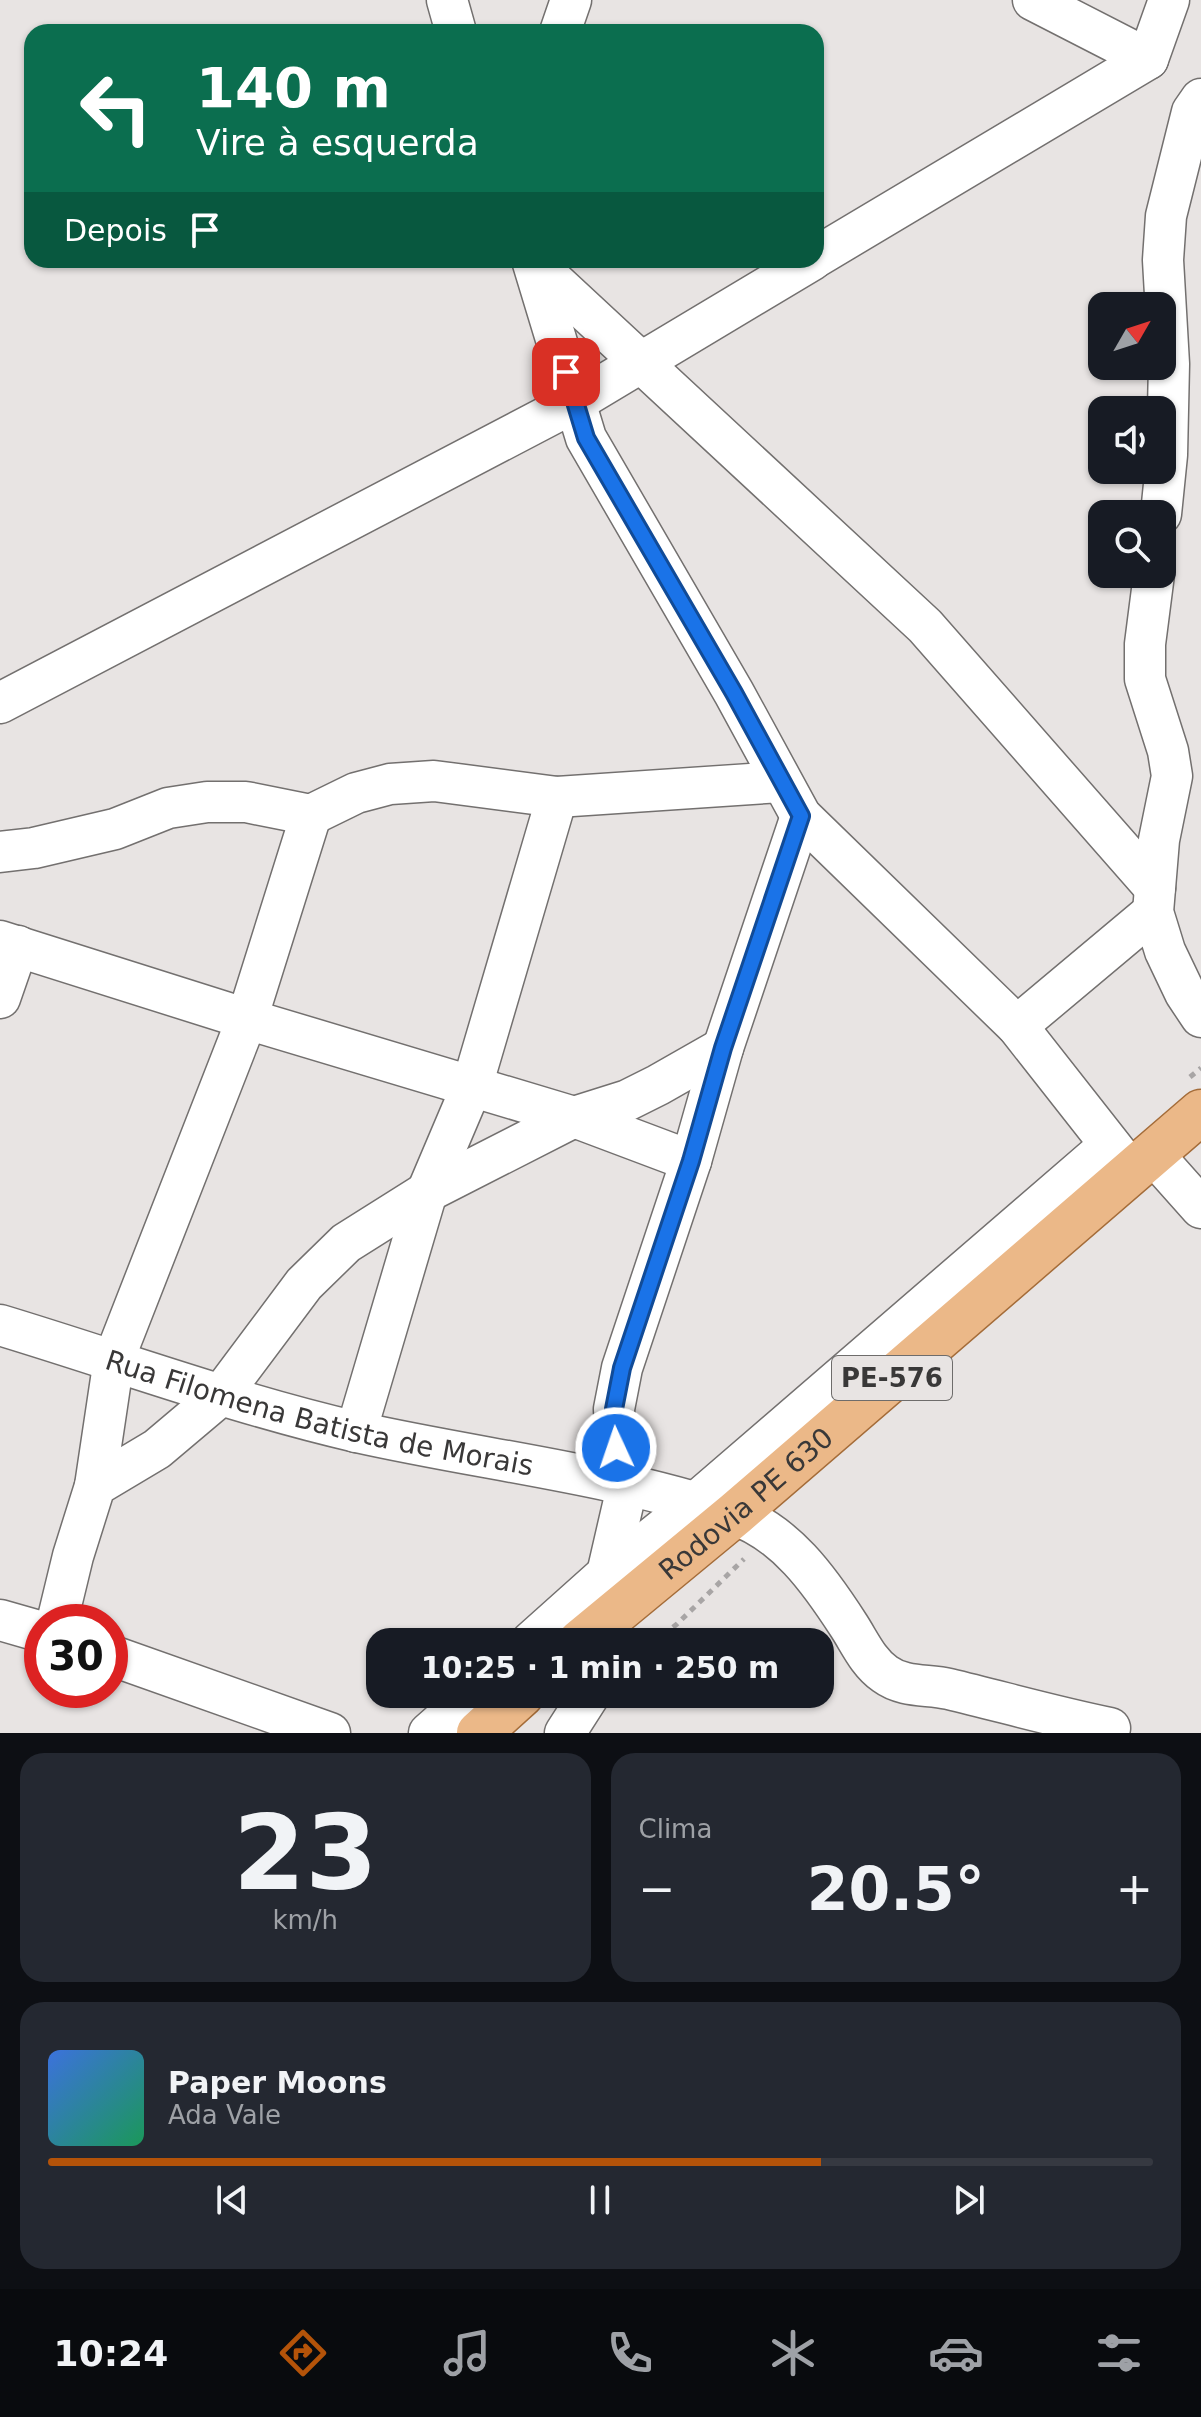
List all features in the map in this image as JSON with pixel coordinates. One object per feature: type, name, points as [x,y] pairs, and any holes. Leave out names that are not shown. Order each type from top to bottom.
[{"type":"main road","name":"Rodovia PE 630","points":[[592,1628],[715,1509],[1131,1156],[1201,1112]]},
{"type":"main road","points":[[479,1733],[507,1708]]},
{"type":"street","points":[[447,0],[454,24]]},
{"type":"street","points":[[563,24],[571,0]]},
{"type":"street","points":[[1033,0],[1148,59]]},
{"type":"street","points":[[824,253],[1148,59],[1169,0]]},
{"type":"street","points":[[1162,500],[1169,364],[1163,260],[1166,216],[1192,112],[1201,99]]},
{"type":"street","points":[[534,268],[586,438],[734,693],[801,816],[1017,1026],[1131,1156],[1201,1208]]},
{"type":"street","points":[[540,268],[925,626],[1154,900]]},
{"type":"street","points":[[0,703],[575,402],[799,268]]},
{"type":"street","points":[[1152,588],[1145,644],[1145,679],[1168,751],[1172,776],[1159,840],[1154,900],[1165,951],[1185,993],[1201,1017]]},
{"type":"street","points":[[0,852],[34,848],[115,829],[168,808],[207,802],[246,802],[311,815],[356,793],[405,783],[434,781],[557,797],[781,782]]},
{"type":"street","points":[[356,1432],[427,1192],[472,1086],[557,797]]},
{"type":"street","points":[[61,1604],[95,1486],[114,1359],[247,1019],[311,815]]},
{"type":"street","points":[[564,1628],[609,1609],[628,1483],[616,1448],[614,1409],[622,1368],[691,1161],[723,1048],[801,816]]},
{"type":"street","points":[[1017,1026],[1154,900]]},
{"type":"street","points":[[0,998],[9,944],[574,1117],[691,1161]]},
{"type":"street","points":[[95,1486],[157,1449],[221,1395],[304,1284],[346,1243],[427,1192],[574,1117],[628,1100],[723,1048]]},
{"type":"street","name":"Rua Filomena Batista de Morais","points":[[0,1325],[221,1395],[356,1432],[628,1483],[715,1509],[770,1534],[802,1560],[825,1590],[867,1657],[885,1675],[907,1685],[945,1688],[1110,1728]]},
{"type":"street","points":[[0,1620],[24,1627]]},
{"type":"street","points":[[128,1661],[330,1733]]},
{"type":"street","points":[[429,1733],[457,1708]]},
{"type":"street","points":[[565,1733],[581,1708]]},
{"type":"route","points":[[566,372],[586,438],[734,693],[801,816],[723,1048],[691,1161],[622,1368],[614,1409],[616,1448]]}]
